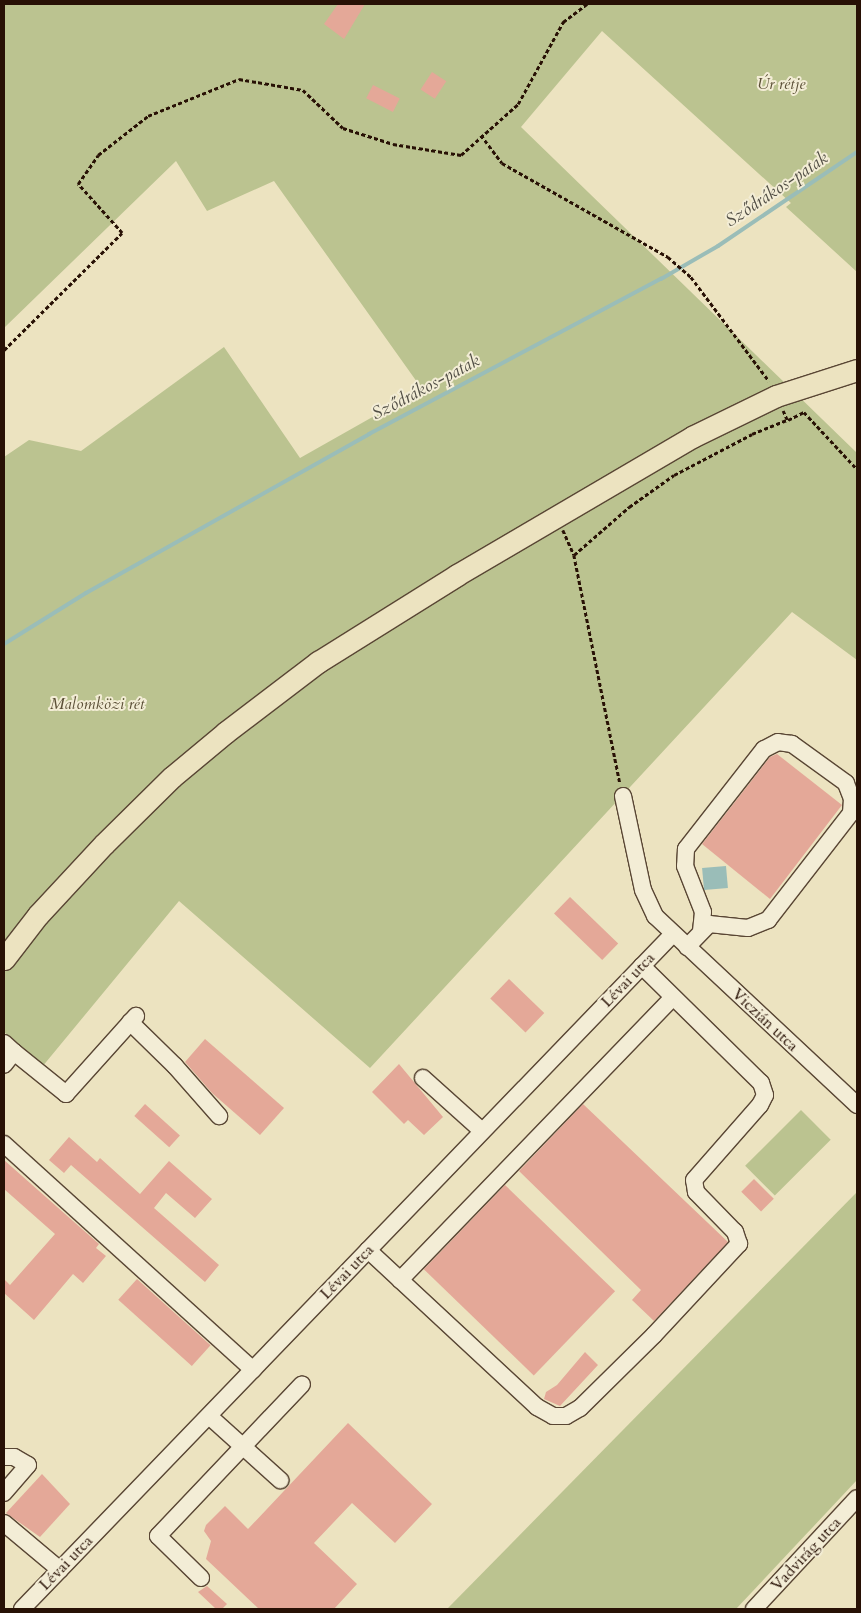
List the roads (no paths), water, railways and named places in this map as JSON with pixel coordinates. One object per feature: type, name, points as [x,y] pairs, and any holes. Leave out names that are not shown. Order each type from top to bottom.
[{"type":"main road","points":[[4,959],[38,915],[104,844],[172,777],[226,732],[326,657],[556,516],[706,430],[776,396],[857,370]]},
{"type":"street","points":[[686,947],[701,930],[715,923],[748,928],[768,920],[851,814],[852,798],[846,784],[792,744],[778,742],[764,749],[686,848],[684,866],[702,912],[701,930]]},
{"type":"street","name":"Viczián utca","points":[[623,796],[643,890],[655,916],[857,1105]]},
{"type":"street","name":"Lévai utca","points":[[24,1608],[673,934]]},
{"type":"street","points":[[368,1250],[537,1407],[553,1416],[566,1416],[580,1408],[654,1336],[739,1244],[735,1232],[696,1192],[694,1180],[760,1105],[765,1095],[761,1083],[642,966]]},
{"type":"street","points":[[400,1280],[673,997]]},
{"type":"street","points":[[4,1065],[9,1047],[66,1094],[133,1019],[219,1116]]},
{"type":"street","points":[[423,1078],[482,1132]]},
{"type":"street","points":[[4,1144],[253,1370]]},
{"type":"street","points":[[201,1578],[158,1536],[302,1384]]},
{"type":"street","points":[[209,1416],[280,1480]]},
{"type":"street","points":[[4,1456],[14,1457],[28,1465],[4,1493]]},
{"type":"street","name":"Vadvirág utca","points":[[754,1609],[857,1498]]},
{"type":"street","points":[[4,1523],[60,1570]]},
{"type":"water","points":[[726,866],[728,888],[704,890],[702,868]]},
{"type":"waterway","name":"Sződrákos-patak","points":[[4,644],[86,593],[369,434],[661,279],[718,246],[857,152]]},
{"type":"park label","name":"Úr rétje","points":[[781,84]]},
{"type":"park label","name":"Malomközi rét","points":[[97,704]]}]
